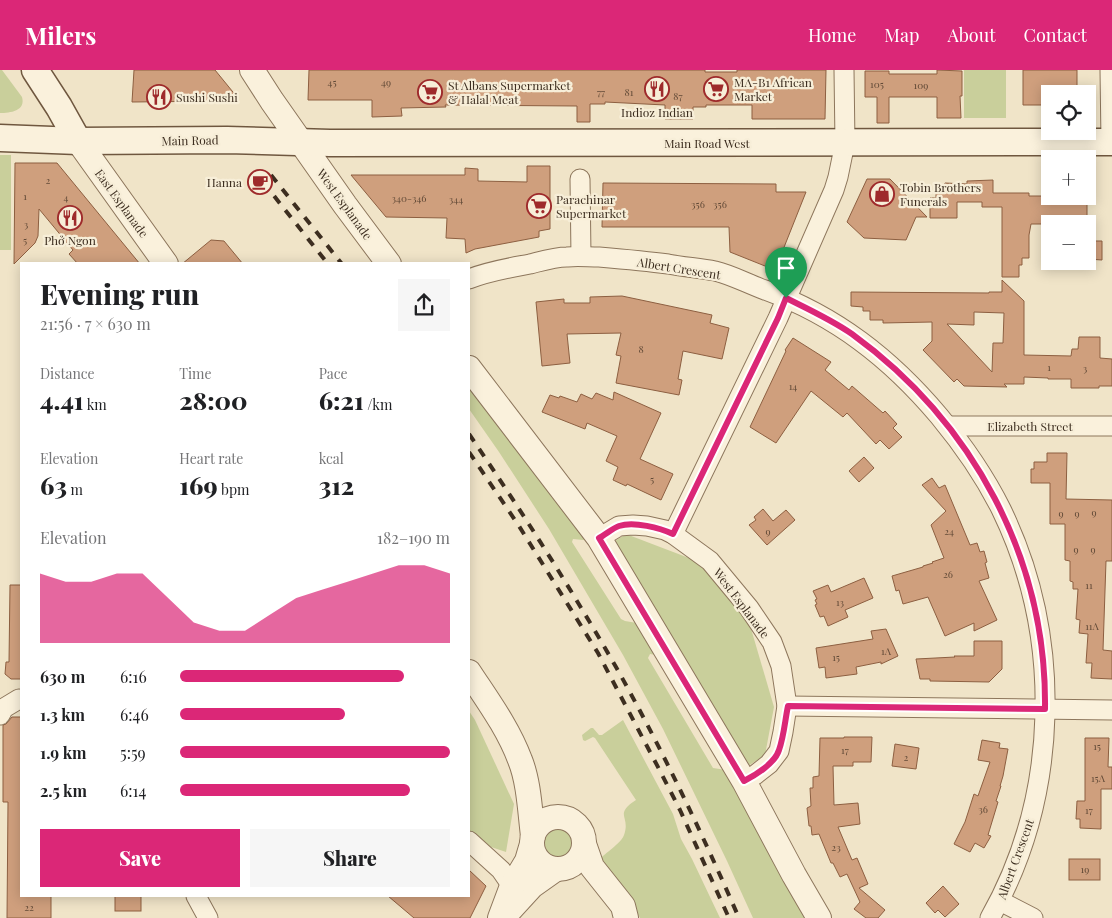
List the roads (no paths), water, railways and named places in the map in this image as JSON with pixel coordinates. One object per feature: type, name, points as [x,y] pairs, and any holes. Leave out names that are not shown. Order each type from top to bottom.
[{"type":"main road","points":[[35,70],[78,141]]},
{"type":"main road","name":"Main Road","points":[[0,138],[78,141],[227,140],[302,143]]},
{"type":"main road","name":"Main Road West","points":[[302,143],[1112,142]]},
{"type":"street","name":"West Esplanade","points":[[252,70],[345,205],[388,262]]},
{"type":"street","points":[[673,534],[778,318],[834,190],[845,143],[844,70]]},
{"type":"street","points":[[1110,70],[1112,142]]},
{"type":"street","name":"East Esplanade","points":[[78,141],[165,262]]},
{"type":"street","points":[[580,179],[581,256]]},
{"type":"street","name":"Albert Crescent","points":[[470,280],[484,273],[565,257],[581,256],[644,261],[716,271],[786,298],[851,333],[919,392],[948,426],[967,451],[985,480],[1001,509],[1020,556],[1033,598],[1038,623],[1045,687],[1042,759],[1034,806],[1024,842],[1000,901],[990,918]]},
{"type":"street","points":[[470,369],[599,538],[744,781],[818,918]]},
{"type":"street","name":"Elizabeth Street","points":[[948,426],[1112,426]]},
{"type":"street","name":"West Esplanade","points":[[599,538],[619,526],[633,525],[665,530],[673,534],[710,561],[749,608],[772,642],[781,666],[788,706],[779,751],[756,776],[744,781]]},
{"type":"street","points":[[470,674],[506,729],[521,761],[527,790],[530,849],[542,863],[549,867],[560,868],[604,899],[625,918]]},
{"type":"street","points":[[0,693],[20,699]]},
{"type":"street","points":[[0,715],[4,708],[20,699]]},
{"type":"street","points":[[788,706],[1112,710]]},
{"type":"street","points":[[527,790],[564,818]]},
{"type":"street","points":[[556,817],[571,820],[581,830],[584,837],[583,852],[578,859],[572,865],[560,868],[532,886],[501,918],[512,886],[530,849],[536,829],[548,819],[556,817]]},
{"type":"street","points":[[470,842],[501,870],[512,886]]},
{"type":"street","points":[[584,844],[592,867],[623,906],[625,918]]},
{"type":"street","points":[[487,857],[530,849]]},
{"type":"street","points":[[197,897],[208,918]]},
{"type":"street","points":[[1000,901],[1034,918]]},
{"type":"railway","points":[[271,175],[340,262]]},
{"type":"railway","points":[[263,182],[326,262]]},
{"type":"railway","points":[[470,436],[545,549],[616,667],[681,791],[739,918]]},
{"type":"railway","points":[[470,453],[519,526],[598,653],[680,810],[729,918]]},
{"type":"place","name":"Indioz Indian","points":[[657,89]]},
{"type":"place","name":"MA-B1 African Market","points":[[716,89]]},
{"type":"place","name":"St Albans Supermarket & Halal Meat","points":[[430,92]]},
{"type":"place","name":"Sushi Sushi","points":[[159,97]]},
{"type":"place","name":"Hanna","points":[[260,182]]},
{"type":"place","name":"Tobin Brothers Funerals","points":[[882,194]]},
{"type":"place","name":"Parachinar Supermarket","points":[[539,206]]},
{"type":"place","name":"Phở Ngon","points":[[70,218]]}]
